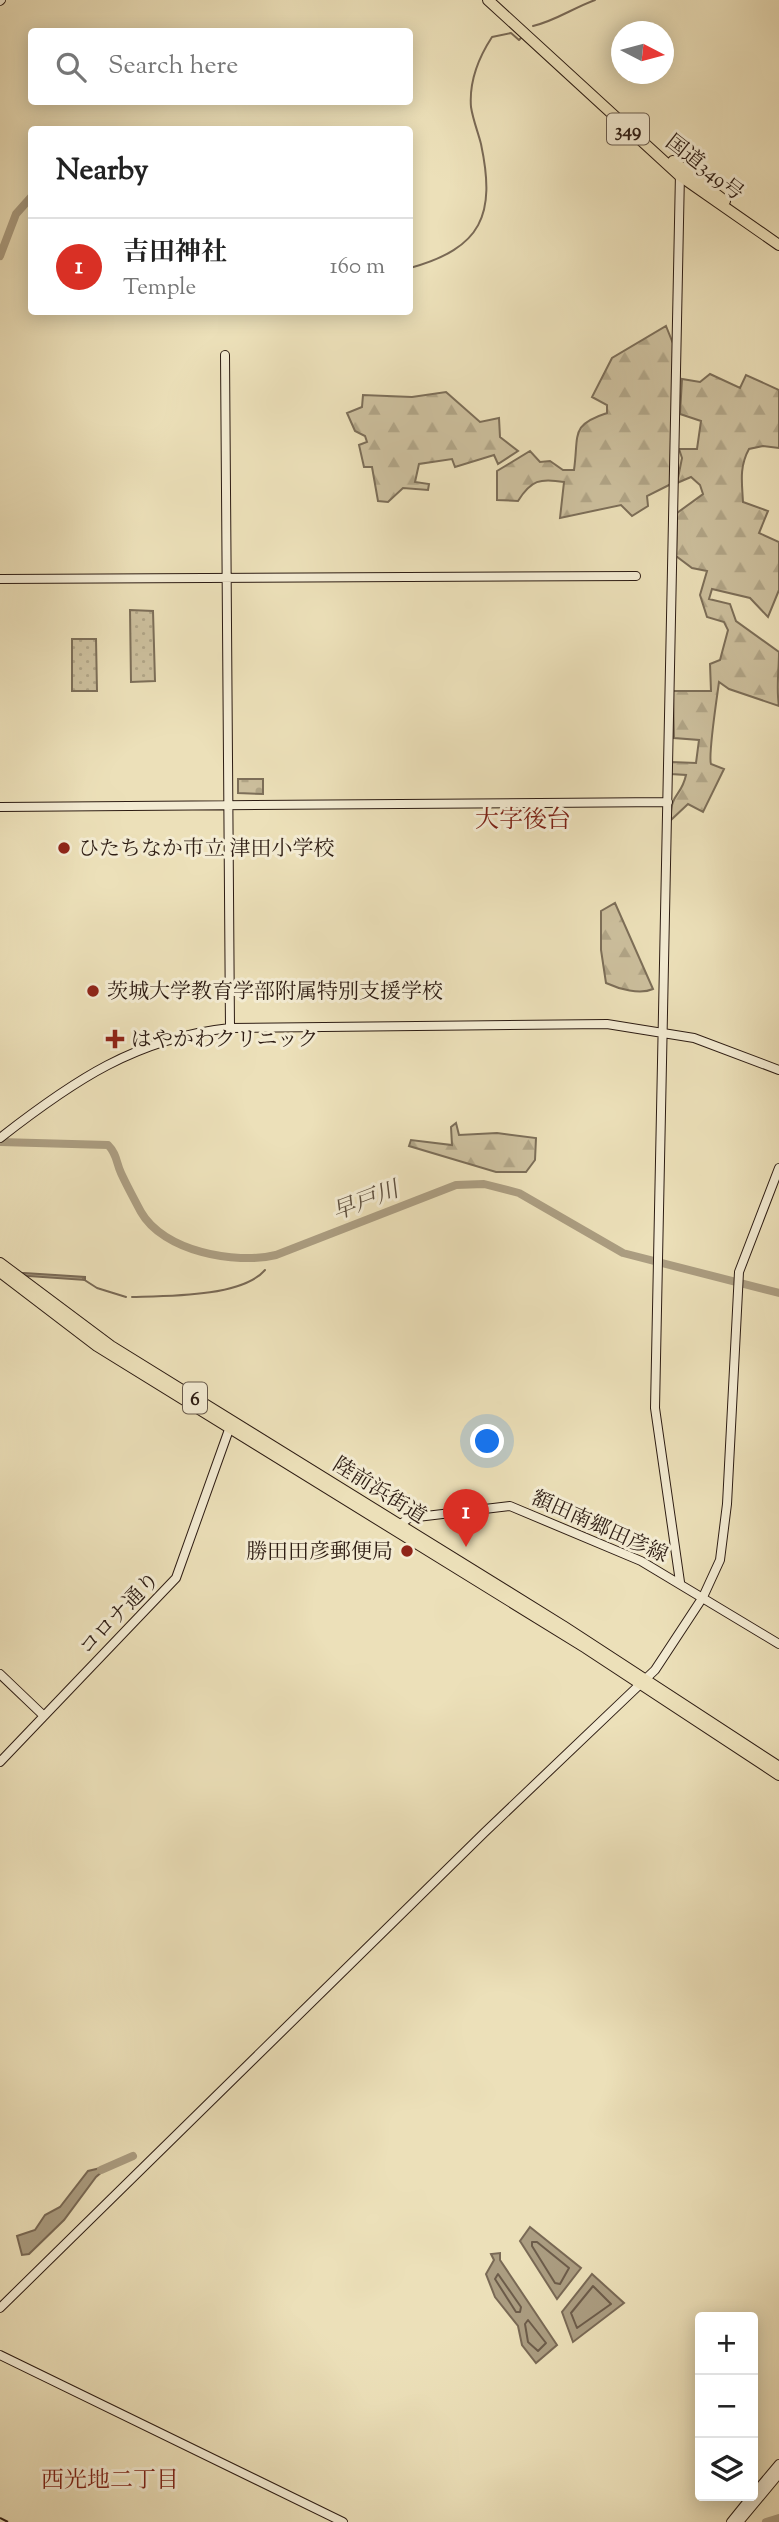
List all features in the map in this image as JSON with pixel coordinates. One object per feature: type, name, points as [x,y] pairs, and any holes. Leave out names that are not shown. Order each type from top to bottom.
[{"type":"highway","name":"国道349号","points":[[488,0],[680,171],[779,244]]},
{"type":"highway","name":"国道349号","points":[[497,0],[680,171],[779,237]]},
{"type":"highway","name":"陸前浜街道","points":[[0,1263],[92,1333],[231,1424],[779,1766]]},
{"type":"highway","name":"陸前浜街道","points":[[0,1272],[97,1346],[231,1424]]},
{"type":"highway","name":"陸前浜街道","points":[[643,1681],[779,1775]]},
{"type":"street","points":[[680,171],[656,1424],[680,1582]]},
{"type":"street","points":[[225,355],[230,1028]]},
{"type":"street","points":[[0,579],[636,576]]},
{"type":"street","points":[[0,807],[668,802]]},
{"type":"street","points":[[0,1138],[69,1086],[115,1060],[179,1036],[230,1028],[607,1024],[665,1031],[728,1049],[779,1070]]},
{"type":"street","points":[[0,2308],[643,1681],[703,1597],[721,1551],[739,1272],[779,1168]]},
{"type":"street","name":"コロナ通り","points":[[0,1762],[176,1578],[231,1424]]},
{"type":"street","name":"額田南郷田彦線","points":[[396,1526],[409,1518],[510,1506],[642,1561],[779,1644]]},
{"type":"street","points":[[0,1674],[44,1716]]},
{"type":"street","points":[[0,2355],[343,2522]]},
{"type":"street","points":[[758,2488],[779,2464]]},
{"type":"street","points":[[739,2522],[779,2474]]},
{"type":"street","points":[[731,2522],[747,2501]]},
{"type":"green space","points":[[666,326],[676,351],[673,483],[647,496],[648,506],[632,516],[621,505],[560,518],[564,482],[556,481],[537,482],[527,489],[518,501],[497,500],[497,471],[530,451],[540,462],[550,461],[563,470],[574,470],[578,432],[587,422],[607,413],[607,405],[592,397],[612,358]]},
{"type":"green space","points":[[710,374],[740,388],[746,375],[779,390],[779,448],[763,446],[749,449],[742,469],[742,482],[743,502],[768,511],[759,533],[779,542],[779,590],[768,617],[750,598],[712,589],[709,599],[730,604],[736,621],[779,652],[779,706],[729,689],[719,682],[710,759],[711,764],[724,769],[703,812],[688,804],[671,820],[672,804],[686,775],[671,774],[672,762],[696,763],[699,740],[674,738],[673,691],[711,691],[710,664],[720,660],[728,630],[724,622],[707,617],[700,595],[707,571],[692,568],[676,556],[677,513],[703,494],[700,485],[691,477],[677,483],[682,458],[679,449],[697,449],[701,421],[680,414],[682,379],[700,382]]},
{"type":"green space","points":[[446,392],[480,422],[499,418],[500,437],[518,451],[498,464],[494,455],[455,467],[452,459],[419,464],[415,482],[429,484],[428,490],[403,488],[388,502],[378,501],[372,467],[364,467],[359,445],[367,442],[365,436],[355,431],[347,413],[362,407],[363,395],[412,397]]},
{"type":"green space","points":[[130,610],[153,611],[155,681],[131,682]]},
{"type":"green space","points":[[72,639],[96,639],[97,691],[72,691]]},
{"type":"green space","points":[[238,779],[263,779],[263,794],[238,793]]},
{"type":"green space","points":[[615,903],[653,989],[636,991],[606,983],[601,950],[601,911]]},
{"type":"green space","points":[[456,1123],[459,1135],[497,1133],[536,1138],[535,1160],[526,1172],[496,1172],[409,1146],[411,1140],[452,1145],[451,1127]]},
{"type":"water","points":[[0,1274],[85,1277],[85,1280]]},
{"type":"water","points":[[109,2166],[96,2177],[64,2220],[29,2254],[22,2255],[17,2236],[35,2230],[45,2215],[60,2207],[88,2171]]},
{"type":"water","points":[[530,2227],[581,2268],[557,2299],[520,2241]]},
{"type":"water","points":[[500,2253],[500,2260],[557,2345],[536,2363],[522,2345],[518,2326],[495,2297],[486,2274],[494,2260],[491,2254]]},
{"type":"water","points":[[592,2274],[624,2303],[573,2342],[562,2312]]},
{"type":"waterway","points":[[533,26],[595,0]]},
{"type":"waterway","points":[[413,267],[454,250],[468,239],[478,225],[484,209],[486,191],[481,144],[471,107],[473,79],[492,37],[511,33],[519,40],[521,38]]},
{"type":"waterway","points":[[0,256],[16,214],[28,200]]},
{"type":"waterway","name":"早戸川","points":[[0,1142],[108,1145],[141,1212],[151,1225],[166,1237],[183,1245],[221,1256],[259,1258],[276,1255],[456,1185],[484,1184],[519,1193],[623,1253],[779,1293]]},
{"type":"waterway","points":[[132,1297],[222,1290],[254,1279],[265,1270]]},
{"type":"waterway","points":[[83,1279],[97,1288],[126,1297]]},
{"type":"waterway","points":[[101,2170],[133,2156]]},
{"type":"waterway","points":[[766,2522],[779,2518]]},
{"type":"railway","points":[[0,2518],[8,2522]]},
{"type":"place","name":"ひたちなか市立 津田小学校","points":[[64,848]]},
{"type":"place","name":"茨城大学教育学部附属特別支援学校","points":[[93,991]]},
{"type":"place","name":"はやかわクリニック","points":[[115,1039]]},
{"type":"place","name":"吉田神社","points":[[466,1547]]},
{"type":"place","name":"勝田田彦郵便局","points":[[407,1551]]},
{"type":"district","name":"大字後台","points":[[523,819]]},
{"type":"district","name":"西光地二丁目","points":[[110,2479]]}]
